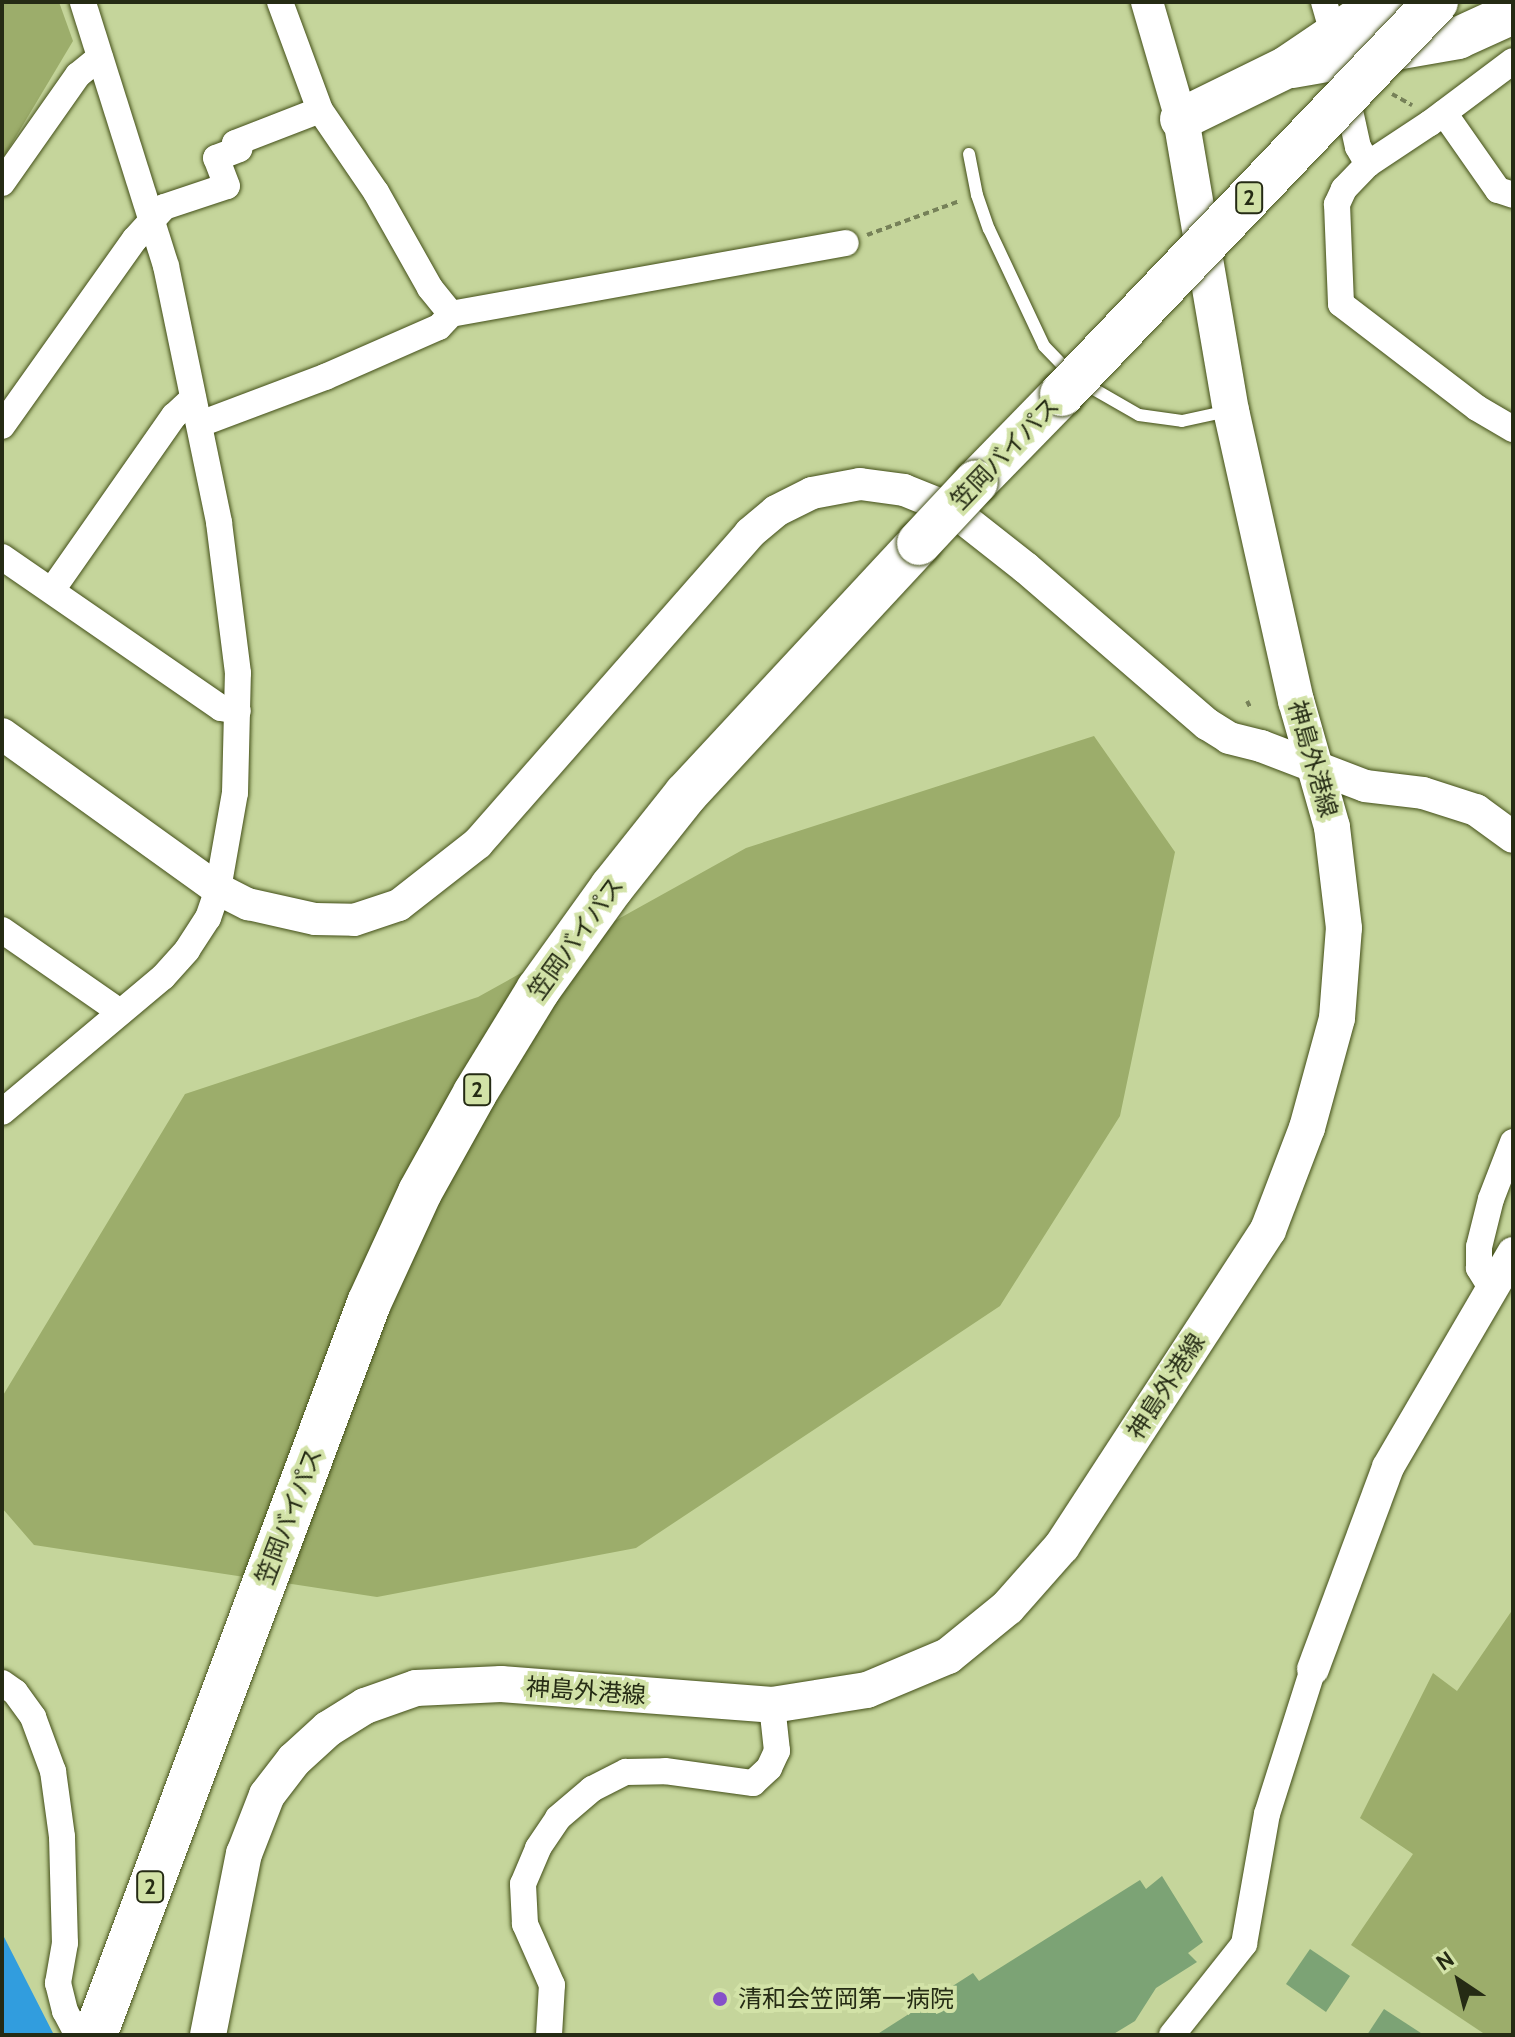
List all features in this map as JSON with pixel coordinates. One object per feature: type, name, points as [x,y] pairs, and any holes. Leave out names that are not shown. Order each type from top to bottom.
[{"type":"highway","points":[[1181,119],[1287,67],[1332,32],[1383,2]]},
{"type":"highway","name":"笠岡バイパス","points":[[95,2035],[369,1303],[420,1192],[475,1093],[538,990],[649,840],[767,705],[1436,2]]},
{"type":"highway","points":[[1332,32],[1458,38],[1513,13]]},
{"type":"main road","name":"神島外港線","points":[[208,2035],[244,1854],[267,1795],[294,1760],[328,1729],[365,1706],[416,1688],[501,1684],[772,1705],[867,1690],[948,1656],[1008,1607],[1062,1546],[1268,1230],[1307,1128],[1337,1018],[1344,928],[1332,827],[1313,765],[1231,411],[1181,119]]},
{"type":"street","points":[[3,1109],[163,977],[187,950],[208,918],[218,889],[235,793],[238,673],[219,522],[166,266],[83,2]]},
{"type":"street","points":[[280,2],[320,110],[376,192],[430,288],[451,314]]},
{"type":"street","points":[[1147,2],[1181,119]]},
{"type":"street","points":[[1332,32],[1358,147],[1368,164]]},
{"type":"street","points":[[2,183],[78,75],[100,57]]},
{"type":"street","points":[[1513,61],[1437,118],[1368,164],[1344,189],[1337,204],[1341,304],[1477,408],[1513,429]]},
{"type":"street","points":[[2,426],[164,207],[227,186],[216,158],[239,149],[235,143],[320,110]]},
{"type":"street","points":[[1437,118],[1498,190],[1513,195]]},
{"type":"street","points":[[200,424],[325,377],[439,327],[451,314],[846,243]]},
{"type":"street","points":[[52,590],[174,416],[193,398]]},
{"type":"street","points":[[2,734],[218,889],[248,904],[315,919],[354,920],[399,905],[478,843],[750,533],[776,511],[812,493],[860,484],[904,490],[951,509],[1026,568],[1207,724],[1229,738],[1313,765],[1365,786],[1423,793],[1476,810],[1513,837]]},
{"type":"street","points":[[2,557],[221,708],[238,711]]},
{"type":"street","points":[[2,930],[120,1012]]},
{"type":"street","points":[[1492,1289],[1479,1268],[1479,1247],[1491,1199],[1513,1142]]},
{"type":"street","points":[[1172,2035],[1244,1944],[1267,1814],[1313,1669],[1388,1467],[1513,1253]]},
{"type":"street","points":[[2,1683],[15,1692],[33,1717],[53,1771],[62,1837],[65,1943],[58,1983],[65,2011],[78,2035]]},
{"type":"street","points":[[549,2035],[552,1985],[525,1924],[523,1884],[538,1848],[558,1818],[592,1789],[626,1772],[665,1771],[753,1783],[769,1768],[777,1751],[772,1705]]},
{"type":"lane","points":[[969,154],[977,195],[1044,346],[1064,369],[1107,400],[1139,415],[1182,421],[1231,411]]},
{"type":"path","points":[[1382,89],[1437,118]]},
{"type":"path","points":[[846,243],[977,195]]},
{"type":"green space","points":[[2,2],[59,2],[73,41],[2,160]]},
{"type":"green space","points":[[1094,736],[1175,852],[1120,1116],[1000,1306],[636,1548],[377,1597],[34,1545],[2,1508],[2,1397],[185,1094],[478,997],[746,848]]},
{"type":"green space","points":[[1513,1609],[1513,2035],[1486,2035],[1351,1945],[1413,1854],[1360,1818],[1433,1673],[1457,1691]]},
{"type":"water","points":[[2,1898],[4,1937],[54,2035],[2,2035]]},
{"type":"building","points":[[1162,1876],[1203,1942],[1188,1953],[1197,1962],[1156,1988],[1135,2021],[1112,2035],[876,2035],[973,1973],[979,1981],[1140,1880],[1146,1889]]},
{"type":"building","points":[[1310,1949],[1350,1976],[1326,2012],[1286,1984]]},
{"type":"building","points":[[1384,2009],[1424,2035],[1367,2035]]},
{"type":"place","name":"清和会笠岡第一病院","points":[[720,1999]]}]
